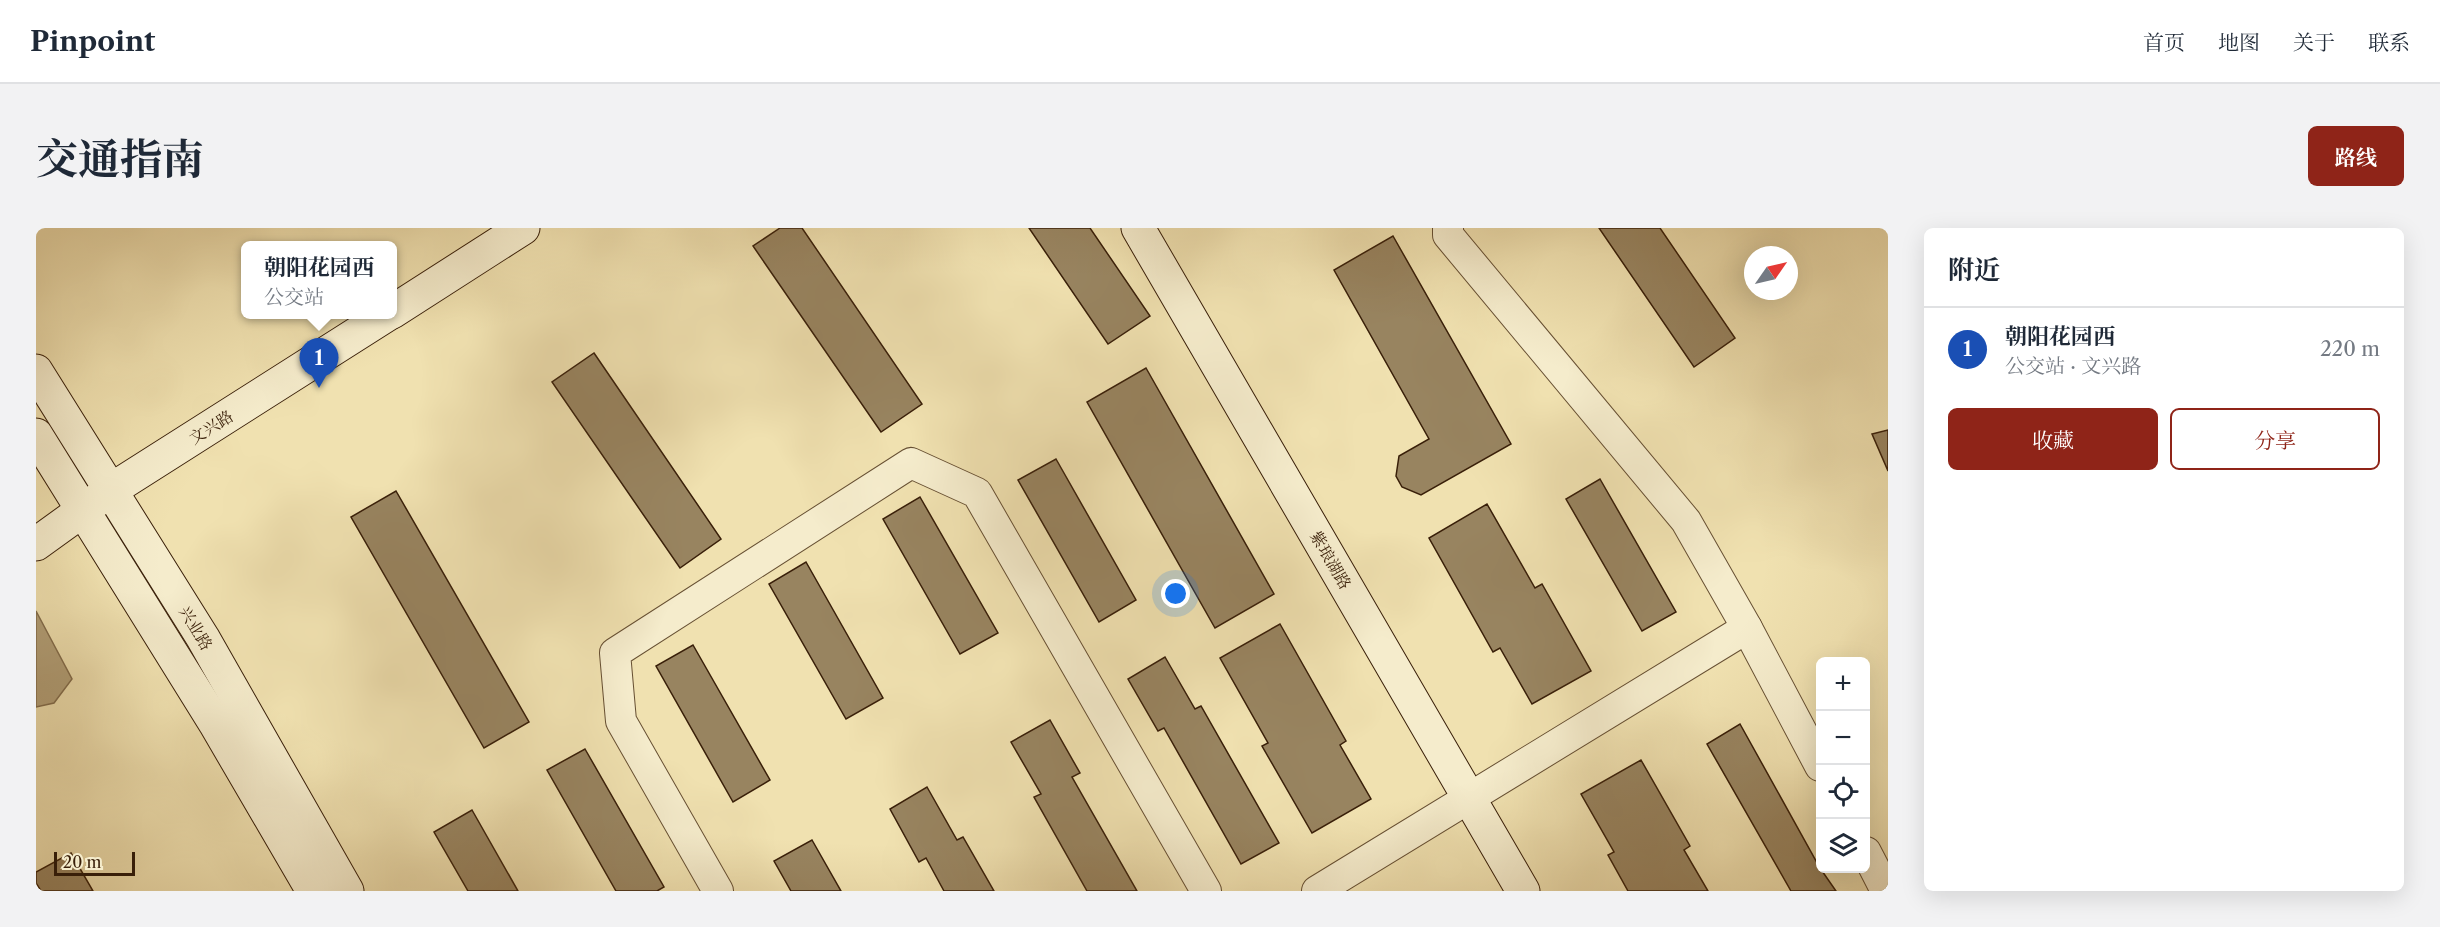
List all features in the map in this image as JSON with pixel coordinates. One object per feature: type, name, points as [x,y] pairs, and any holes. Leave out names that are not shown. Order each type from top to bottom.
[{"type":"street","points":[[397,309],[523,228]]},
{"type":"street","name":"紫琅湖路","points":[[1138,228],[1523,891]]},
{"type":"street","points":[[1448,228],[1448,235],[1686,521],[1748,628],[1820,765]]},
{"type":"street","name":"文兴路","points":[[36,544],[111,490],[382,319]]},
{"type":"street","name":"兴业路","points":[[36,371],[203,638],[347,891]]},
{"type":"street","name":"兴业路","points":[[36,435],[215,723],[314,891]]},
{"type":"street","points":[[718,891],[621,721],[615,652],[911,463],[976,493],[1206,891]]},
{"type":"street","points":[[1317,891],[1748,628]]},
{"type":"street","points":[[1870,860],[1886,891]]},
{"type":"shaded area","points":[[36,611],[72,679],[54,703],[36,707]]},
{"type":"building","points":[[780,228],[802,228],[922,404],[881,432],[753,246]]},
{"type":"building","points":[[1029,228],[1090,228],[1150,316],[1108,344]]},
{"type":"building","points":[[1599,228],[1660,228],[1735,338],[1694,367]]},
{"type":"building","points":[[1393,236],[1511,444],[1421,495],[1402,487],[1396,476],[1399,456],[1429,439],[1334,270]]},
{"type":"building","points":[[594,353],[721,539],[680,568],[552,382]]},
{"type":"building","points":[[1146,368],[1274,594],[1215,628],[1087,402]]},
{"type":"building","points":[[1888,430],[1888,471],[1872,434]]},
{"type":"building","points":[[1056,459],[1136,600],[1099,622],[1018,480]]},
{"type":"building","points":[[1600,479],[1676,612],[1642,631],[1566,499]]},
{"type":"building","points":[[396,491],[529,722],[484,748],[351,517]]},
{"type":"building","points":[[920,497],[998,633],[960,654],[883,519]]},
{"type":"building","points":[[1487,504],[1535,588],[1542,584],[1591,671],[1532,704],[1500,648],[1493,652],[1429,538]]},
{"type":"building","points":[[806,562],[883,698],[846,719],[769,584]]},
{"type":"building","points":[[1280,624],[1346,741],[1340,745],[1371,799],[1312,833],[1262,746],[1268,743],[1220,658]]},
{"type":"building","points":[[693,645],[770,780],[733,802],[656,666]]},
{"type":"building","points":[[1165,657],[1195,709],[1201,706],[1279,843],[1241,864],[1164,728],[1158,731],[1128,679]]},
{"type":"building","points":[[1050,720],[1080,773],[1072,777],[1137,891],[1087,891],[1034,797],[1041,794],[1011,742]]},
{"type":"building","points":[[1740,724],[1816,861],[1816,873],[1823,873],[1836,891],[1791,891],[1707,744]]},
{"type":"building","points":[[585,749],[664,887],[657,891],[616,891],[547,770]]},
{"type":"building","points":[[1641,760],[1690,846],[1684,850],[1708,891],[1628,891],[1608,855],[1614,852],[1581,794]]},
{"type":"building","points":[[927,787],[957,840],[963,837],[994,891],[944,891],[926,858],[919,862],[890,809]]},
{"type":"building","points":[[472,810],[518,891],[468,891],[434,832]]},
{"type":"building","points":[[812,840],[841,891],[791,891],[774,861]]},
{"type":"building","points":[[71,853],[93,891],[41,891],[36,883],[36,872]]},
{"type":"place","name":"朝阳花园西","points":[[319,388]]}]
